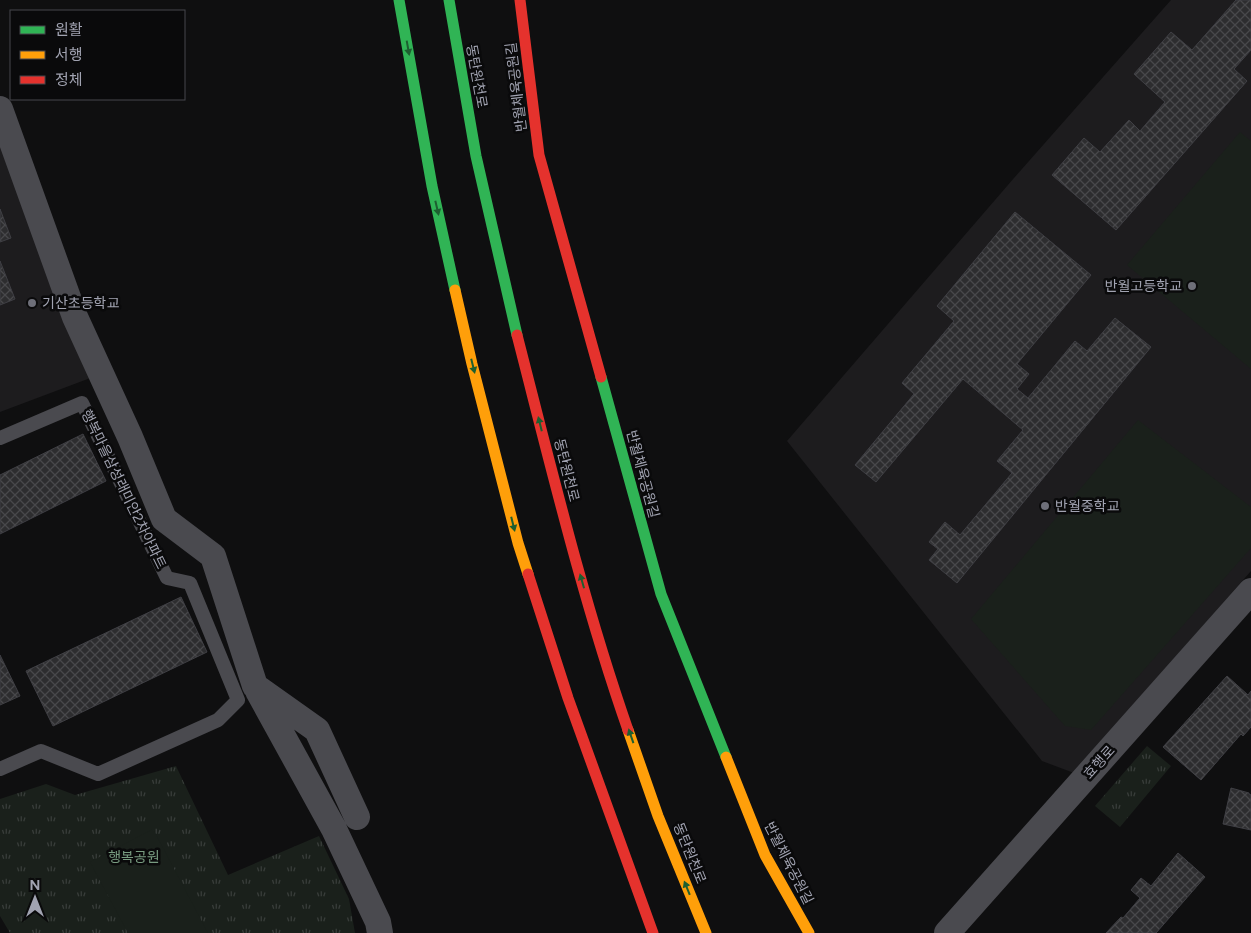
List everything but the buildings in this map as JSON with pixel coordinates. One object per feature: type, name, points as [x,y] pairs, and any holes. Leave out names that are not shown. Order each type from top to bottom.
[{"type":"main road","points":[[399,0],[432,186],[472,364],[518,543],[572,707],[654,933]]},
{"type":"main road","name":"동탄원천로","points":[[449,0],[476,156],[517,334],[562,513],[610,678],[658,816],[706,933]]},
{"type":"main road","name":"반월체육공원길","points":[[520,0],[539,155],[661,594],[765,855],[808,933]]},
{"type":"street","points":[[0,109],[75,317],[130,437],[164,519],[213,556],[256,686],[334,829],[378,922],[380,933]]},
{"type":"street","name":"효행로","points":[[947,933],[1251,591]]},
{"type":"street","points":[[256,686],[317,730],[357,817]]},
{"type":"lane","name":"행복마을삼성래미안2차아파트","points":[[0,438],[82,403],[167,578],[190,583],[238,700],[218,720],[98,774],[42,751],[0,769]]},
{"type":"shaded area","name":"반월중학교","points":[[1171,0],[1251,0],[1251,571],[1074,773],[1042,761],[787,441],[1014,178]]},
{"type":"shaded area","name":"기산초등학교","points":[[0,144],[93,377],[0,412]]},
{"type":"green space","points":[[1240,132],[1251,141],[1251,369],[1127,265]]},
{"type":"green space","points":[[1138,420],[1251,507],[1251,548],[1091,730],[1065,726],[971,619]]},
{"type":"green space","points":[[1147,746],[1171,766],[1120,827],[1095,806]]},
{"type":"green space","name":"행복공원","points":[[176,766],[228,875],[319,836],[349,899],[355,933],[10,933],[0,916],[0,799],[46,784],[75,795]]},
{"type":"green space","points":[[153,829],[208,933],[128,933],[90,862]]},
{"type":"traffic: fast","points":[[399,0],[432,186],[455,290]]},
{"type":"traffic: fast","points":[[449,0],[476,156],[517,335]]},
{"type":"traffic: fast","points":[[601,377],[661,594],[726,757]]},
{"type":"traffic: slow","points":[[455,290],[518,543],[528,574]]},
{"type":"traffic: slow","points":[[628,730],[658,816],[706,933]]},
{"type":"traffic: slow","points":[[726,757],[765,855],[809,933]]},
{"type":"traffic: jam","points":[[520,0],[539,155],[601,377]]},
{"type":"traffic: jam","points":[[517,335],[582,583],[628,730]]},
{"type":"traffic: jam","points":[[528,574],[568,698],[653,933]]},
{"type":"place","name":"반월고등학교","points":[[1192,286]]},
{"type":"place","name":"기산초등학교","points":[[32,303]]},
{"type":"place","name":"반월중학교","points":[[1045,506]]}]
